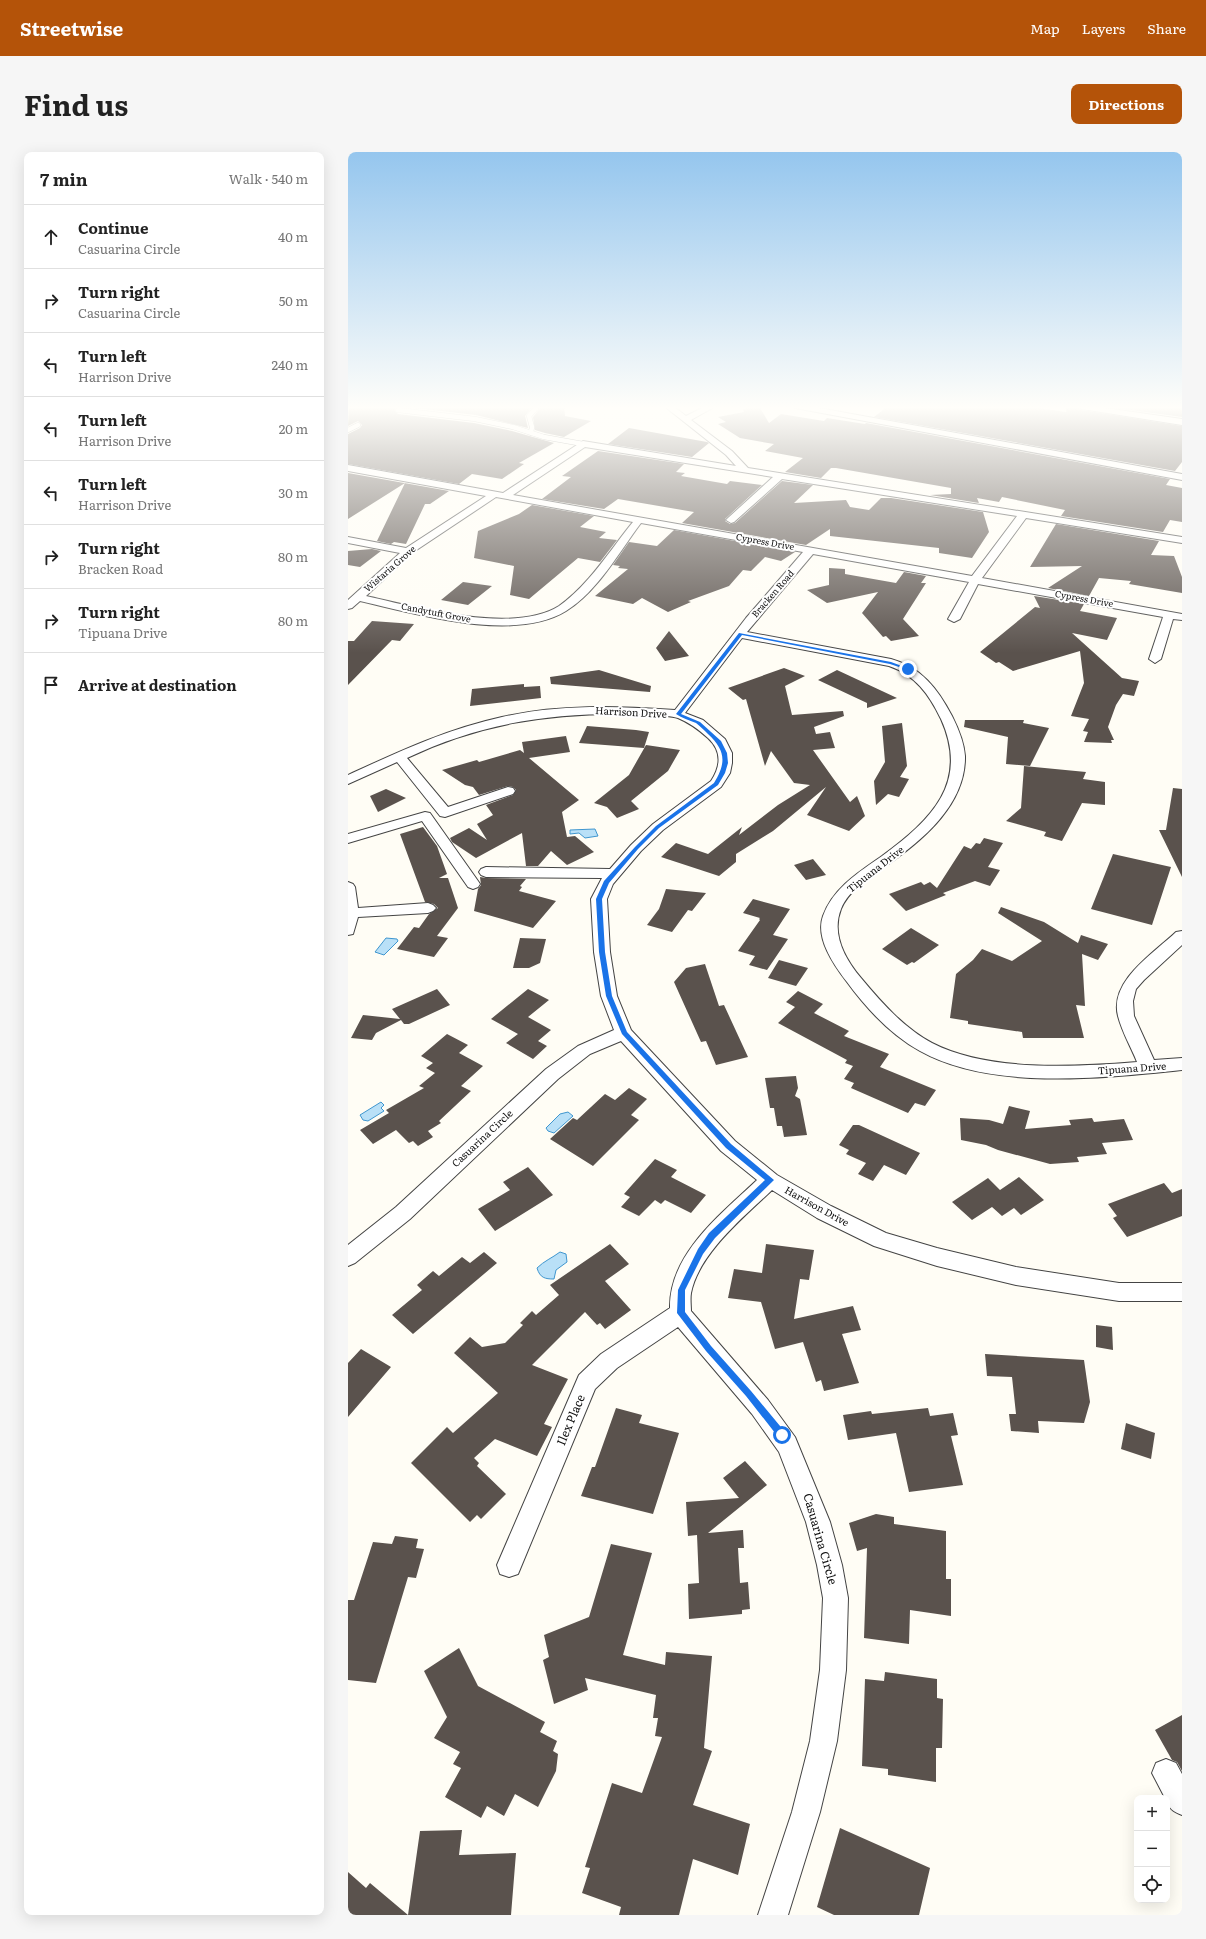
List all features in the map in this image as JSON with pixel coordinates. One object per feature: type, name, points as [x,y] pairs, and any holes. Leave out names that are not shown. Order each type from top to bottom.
[{"type":"street","name":"Cypress Drive","points":[[462,488],[1182,617]]},
{"type":"street","name":"Wistaria Grove","points":[[348,606],[408,552],[511,488]]},
{"type":"street","points":[[731,520],[766,488]]},
{"type":"street","points":[[856,488],[1182,540]]},
{"type":"street","points":[[954,619],[975,580],[1023,515]]},
{"type":"street","name":"Candytuft Grove","points":[[358,597],[463,620],[519,620],[548,616],[562,608],[580,593],[639,520]]},
{"type":"street","points":[[348,540],[408,552]]},
{"type":"street","name":"Bracken Road","points":[[678,714],[741,634],[750,620],[811,550]]},
{"type":"street","points":[[1155,659],[1169,614]]},
{"type":"street","name":"Tipuana Drive","points":[[741,634],[883,662],[908,669],[923,680],[946,717],[956,740],[959,753],[959,773],[954,788],[943,806],[920,834],[845,892],[830,918],[829,931],[836,952],[854,981],[896,1026],[928,1048],[966,1061],[1010,1070],[1056,1072],[1182,1064]]},
{"type":"street","name":"Harrison Drive","points":[[348,780],[399,756],[463,731],[503,720],[537,714],[595,710],[678,714],[699,723],[720,742],[725,753],[723,773],[716,784],[658,827],[606,883],[599,899],[599,912],[609,996],[624,1033],[728,1146],[770,1180],[824,1212],[881,1240],[937,1257],[1016,1276],[1119,1292],[1182,1292]]},
{"type":"street","points":[[399,756],[445,814],[508,791]]},
{"type":"street","points":[[348,839],[425,816],[473,884]]},
{"type":"street","points":[[486,872],[614,874]]},
{"type":"street","points":[[348,887],[352,913],[348,930]]},
{"type":"street","points":[[352,913],[428,908]]},
{"type":"street","points":[[1148,1067],[1126,1016],[1128,988],[1138,976],[1182,936]]},
{"type":"street","name":"Casuarina Circle","points":[[348,1257],[403,1213],[552,1074],[584,1050],[624,1033]]},
{"type":"street","points":[[681,1313],[682,1290],[701,1252],[712,1236],[770,1180]]},
{"type":"street","name":"Casuarina Circle","points":[[681,1313],[708,1349],[782,1435],[811,1502],[836,1594],[835,1651],[825,1728],[816,1773],[789,1869],[773,1915]]},
{"type":"street","name":"Ilex Place","points":[[510,1565],[587,1382],[609,1361],[681,1313]]},
{"type":"street","points":[[1166,1773],[1182,1801]]},
{"type":"water","points":[[595,829],[598,836],[585,838],[579,833],[570,834],[570,830]]},
{"type":"water","points":[[386,938],[397,939],[398,941],[384,955],[375,952]]},
{"type":"water","points":[[381,1102],[384,1105],[381,1108],[384,1111],[368,1121],[363,1120],[360,1115]]},
{"type":"water","points":[[568,1112],[573,1116],[554,1133],[548,1131],[546,1128],[560,1114]]},
{"type":"water","points":[[560,1252],[566,1254],[567,1262],[556,1270],[554,1279],[541,1276],[537,1268],[542,1263]]},
{"type":"building","points":[[348,488],[397,488],[348,519]]},
{"type":"building","points":[[402,488],[434,488],[449,491],[430,504],[425,504],[406,544],[394,542],[391,544],[377,541]]},
{"type":"building","points":[[556,488],[758,488],[725,519],[725,521],[730,524],[735,523],[774,488],[810,488],[794,503],[846,500],[850,507],[869,510],[881,498],[891,498],[983,512],[989,532],[972,558],[939,553],[939,548],[830,536],[830,529],[806,545],[682,523],[694,512],[618,499],[604,509],[542,499]]},
{"type":"building","points":[[951,488],[1182,488],[1182,522],[1170,520],[1163,532],[1061,516],[1065,510],[1002,497],[999,502],[977,498],[979,503],[930,495],[951,494]]},
{"type":"building","points":[[532,505],[594,516],[580,527],[606,532],[599,538],[617,540],[600,562],[578,558],[529,599],[510,595],[514,566],[474,558],[478,531],[519,514]]},
{"type":"building","points":[[1056,524],[1159,541],[1151,555],[1174,556],[1182,577],[1182,593],[1129,584],[1131,581],[1099,578],[1089,596],[1048,588],[1082,566],[1030,567]]},
{"type":"building","points":[[674,530],[795,552],[781,561],[765,557],[751,571],[743,570],[729,586],[688,601],[691,602],[668,612],[642,598],[633,604],[595,596],[628,569],[618,568],[620,566],[613,565],[629,542],[657,546]]},
{"type":"building","points":[[372,549],[381,551],[360,567],[348,565],[348,551]]},
{"type":"building","points":[[829,568],[845,569],[845,574],[896,583],[904,572],[926,576],[921,583],[926,583],[903,619],[919,636],[891,641],[886,636],[883,637],[862,613],[878,592],[827,603],[807,590],[829,585]]},
{"type":"building","points":[[463,582],[492,586],[468,605],[441,600]]},
{"type":"building","points":[[1034,596],[1084,604],[1080,611],[1117,618],[1107,640],[1072,633],[1122,678],[1139,681],[1134,696],[1123,694],[1116,705],[1108,727],[1114,740],[1111,740],[1112,743],[1084,742],[1088,732],[1083,731],[1089,719],[1071,716],[1084,683],[1080,651],[1013,671],[999,662],[996,663],[980,652],[1035,607],[1040,608]]},
{"type":"building","points":[[372,621],[414,624],[400,641],[392,640],[348,685],[348,641],[354,641]]},
{"type":"building","points":[[669,631],[689,656],[665,661],[656,648]]},
{"type":"building","points":[[784,668],[805,676],[785,686],[792,715],[843,711],[844,716],[814,727],[816,734],[830,732],[835,748],[813,750],[850,802],[857,796],[865,816],[849,831],[807,815],[826,787],[773,831],[736,854],[736,862],[719,876],[661,857],[676,843],[708,854],[742,827],[739,835],[778,805],[810,785],[794,783],[771,751],[765,766],[746,699],[743,700],[728,688]]},
{"type":"building","points":[[599,670],[651,686],[650,692],[551,684],[550,677]]},
{"type":"building","points":[[837,670],[897,698],[867,708],[867,703],[818,680]]},
{"type":"building","points":[[524,684],[524,687],[540,686],[541,698],[470,706],[472,689]]},
{"type":"building","points":[[965,720],[1024,720],[1023,723],[1049,728],[1030,766],[1006,764],[1008,737],[964,727]]},
{"type":"building","points":[[902,723],[907,766],[900,777],[909,779],[899,797],[888,794],[876,805],[874,781],[885,762],[882,726]]},
{"type":"building","points":[[587,726],[649,732],[644,748],[579,743]]},
{"type":"building","points":[[566,736],[570,752],[529,758],[579,800],[562,812],[567,837],[575,836],[594,852],[567,865],[551,851],[538,866],[526,866],[522,833],[476,858],[452,842],[450,838],[469,828],[487,840],[477,824],[493,815],[486,805],[513,795],[516,790],[513,787],[508,786],[479,795],[473,787],[465,785],[442,770],[477,760],[479,762],[520,750],[524,753],[522,742]]},
{"type":"building","points":[[646,745],[680,750],[668,771],[631,801],[639,809],[617,818],[607,807],[594,803],[629,775]]},
{"type":"building","points":[[1024,766],[1086,772],[1083,779],[1105,782],[1105,805],[1082,803],[1062,841],[1044,836],[1046,832],[1006,821],[1021,808]]},
{"type":"building","points":[[1173,788],[1182,789],[1182,877],[1159,830],[1166,830]]},
{"type":"building","points":[[386,789],[406,798],[378,812],[370,796]]},
{"type":"building","points":[[423,827],[437,846],[447,874],[439,878],[448,878],[458,908],[437,936],[448,938],[434,957],[397,949],[414,927],[419,928],[429,914],[438,908],[434,904],[425,902],[400,834]]},
{"type":"building","points":[[984,838],[1003,843],[988,867],[1000,870],[990,886],[975,881],[943,893],[946,895],[906,911],[889,894],[921,882],[924,885],[930,882],[937,888],[964,846],[971,849],[976,843],[980,844]]},
{"type":"building","points":[[1113,854],[1171,867],[1152,925],[1091,909]]},
{"type":"building","points":[[813,859],[826,875],[806,880],[794,865]]},
{"type":"building","points":[[480,877],[526,879],[520,886],[522,887],[519,891],[556,901],[533,928],[474,911],[478,889],[481,885]]},
{"type":"building","points":[[666,889],[706,893],[692,911],[688,910],[672,932],[647,925],[659,909]]},
{"type":"building","points":[[753,899],[790,909],[773,935],[788,939],[767,970],[749,965],[755,956],[738,951],[760,920],[760,918],[743,913]]},
{"type":"building","points":[[1001,907],[1044,922],[1078,943],[1081,935],[1108,944],[1098,960],[1082,954],[1085,1006],[1076,1005],[1084,1038],[1023,1038],[1022,1032],[968,1024],[968,1021],[950,1018],[956,974],[973,960],[982,949],[1012,961],[1042,941],[998,913]]},
{"type":"building","points":[[911,928],[939,945],[914,963],[912,962],[907,965],[882,949]]},
{"type":"building","points":[[520,938],[546,939],[540,963],[529,968],[513,968]]},
{"type":"building","points":[[779,960],[808,968],[796,986],[768,978]]},
{"type":"building","points":[[705,964],[719,1006],[724,1005],[748,1057],[716,1065],[706,1041],[701,1042],[674,982],[686,968]]},
{"type":"building","points":[[437,989],[450,1005],[409,1024],[404,1024],[401,1020],[376,1033],[372,1040],[351,1038],[363,1015],[400,1019],[392,1009]]},
{"type":"building","points":[[528,989],[549,1000],[528,1017],[551,1030],[538,1041],[547,1046],[533,1059],[506,1043],[518,1034],[491,1019]]},
{"type":"building","points":[[798,991],[823,1004],[814,1013],[849,1031],[844,1036],[889,1054],[880,1067],[936,1090],[925,1106],[915,1103],[908,1113],[851,1088],[854,1083],[844,1079],[853,1066],[845,1063],[847,1060],[778,1023],[795,1007],[786,1002]]},
{"type":"building","points":[[447,1034],[468,1045],[459,1053],[483,1066],[461,1086],[471,1091],[439,1121],[441,1123],[428,1131],[433,1137],[418,1146],[413,1141],[409,1143],[396,1130],[373,1144],[360,1130],[389,1113],[386,1110],[424,1088],[419,1086],[435,1073],[426,1068],[433,1063],[421,1056]]},
{"type":"building","points":[[796,1076],[798,1088],[795,1096],[800,1099],[807,1135],[784,1137],[782,1126],[777,1126],[774,1108],[770,1108],[765,1078]]},
{"type":"building","points":[[629,1088],[647,1099],[631,1115],[639,1120],[593,1166],[550,1139],[573,1118],[577,1120],[605,1094],[615,1100]]},
{"type":"building","points":[[1009,1106],[1030,1111],[1025,1129],[1071,1125],[1069,1120],[1092,1118],[1094,1122],[1124,1119],[1133,1140],[1102,1143],[1107,1154],[1077,1157],[1079,1162],[1050,1164],[998,1150],[986,1145],[961,1140],[960,1118],[989,1120],[1003,1124]]},
{"type":"building","points":[[853,1125],[859,1125],[920,1153],[906,1175],[884,1165],[873,1181],[858,1174],[866,1163],[846,1154],[849,1150],[839,1145]]},
{"type":"building","points":[[655,1159],[677,1170],[671,1177],[706,1195],[691,1213],[665,1200],[661,1204],[655,1200],[639,1216],[621,1207],[630,1197],[624,1194]]},
{"type":"building","points":[[528,1167],[553,1195],[495,1231],[478,1209],[510,1190],[503,1182]]},
{"type":"building","points":[[1019,1177],[1044,1200],[1021,1215],[1014,1208],[1002,1216],[992,1207],[972,1220],[952,1202],[988,1178],[1000,1190]]},
{"type":"building","points":[[1164,1183],[1172,1193],[1182,1189],[1182,1216],[1127,1237],[1113,1218],[1117,1216],[1108,1204]]},
{"type":"building","points":[[610,1244],[629,1264],[605,1281],[631,1310],[605,1329],[600,1323],[597,1325],[585,1312],[532,1365],[568,1379],[544,1424],[552,1427],[537,1456],[495,1439],[474,1458],[479,1463],[477,1466],[506,1494],[481,1519],[477,1515],[470,1522],[411,1463],[447,1427],[453,1433],[498,1393],[454,1353],[470,1337],[482,1347],[505,1343],[523,1325],[520,1323],[532,1311],[536,1315],[559,1295],[550,1285]]},
{"type":"building","points":[[766,1244],[814,1250],[809,1280],[800,1279],[794,1319],[853,1306],[861,1330],[842,1334],[859,1383],[824,1391],[821,1380],[816,1382],[803,1342],[775,1349],[761,1302],[728,1298],[734,1269],[762,1273]]},
{"type":"building","points":[[484,1252],[497,1263],[413,1334],[392,1315],[422,1290],[417,1285],[433,1271],[439,1276],[462,1257],[470,1263]]},
{"type":"building","points":[[1096,1325],[1112,1327],[1113,1350],[1096,1347]]},
{"type":"building","points":[[361,1349],[391,1367],[348,1417],[348,1363]]},
{"type":"building","points":[[985,1354],[1084,1360],[1090,1402],[1084,1423],[1038,1421],[1039,1433],[1011,1431],[1009,1414],[1016,1414],[1012,1377],[987,1376]]},
{"type":"building","points":[[616,1408],[642,1415],[639,1423],[679,1433],[653,1514],[581,1496],[592,1467],[595,1467]]},
{"type":"building","points":[[928,1408],[930,1416],[953,1413],[958,1435],[951,1436],[963,1485],[909,1492],[896,1433],[848,1440],[843,1415],[871,1411],[872,1414]]},
{"type":"building","points":[[1126,1423],[1155,1433],[1151,1459],[1121,1449]]},
{"type":"building","points":[[745,1461],[767,1485],[708,1533],[743,1530],[744,1548],[738,1548],[740,1583],[748,1582],[750,1609],[742,1610],[742,1614],[689,1619],[688,1584],[699,1583],[697,1535],[688,1536],[686,1502],[739,1498],[723,1478]]},
{"type":"building","points":[[876,1514],[894,1517],[894,1524],[946,1531],[946,1579],[951,1579],[951,1616],[910,1610],[909,1644],[864,1638],[867,1548],[857,1551],[849,1523]]},
{"type":"building","points":[[395,1536],[418,1539],[416,1548],[424,1549],[416,1578],[408,1577],[376,1683],[348,1680],[348,1600],[354,1600],[373,1542],[392,1544]]},
{"type":"building","points":[[611,1544],[652,1553],[623,1655],[665,1665],[666,1652],[712,1656],[704,1748],[712,1751],[693,1805],[750,1824],[738,1875],[693,1859],[679,1915],[619,1915],[621,1907],[582,1893],[590,1868],[585,1867],[612,1783],[642,1793],[662,1737],[655,1736],[658,1718],[653,1718],[656,1695],[585,1678],[588,1690],[554,1704],[543,1660],[549,1657],[544,1635],[589,1617]]},
{"type":"building","points":[[459,1648],[478,1686],[545,1722],[540,1732],[557,1741],[553,1751],[558,1754],[556,1771],[538,1807],[515,1794],[504,1816],[487,1806],[481,1818],[445,1797],[461,1768],[453,1764],[460,1752],[434,1738],[447,1717],[424,1671]]},
{"type":"building","points":[[885,1672],[937,1679],[937,1698],[943,1699],[942,1748],[936,1748],[936,1782],[888,1775],[888,1769],[862,1766],[865,1679],[884,1681]]},
{"type":"building","points":[[1182,1715],[1182,1771],[1177,1762],[1172,1760],[1155,1730]]},
{"type":"building","points":[[840,1828],[930,1868],[919,1915],[834,1915],[817,1907]]},
{"type":"building","points":[[462,1830],[459,1855],[516,1853],[511,1915],[408,1915],[420,1831]]},
{"type":"building","points":[[348,1872],[366,1888],[370,1883],[408,1915],[348,1915]]},
{"type":"route","points":[[782,1435],[708,1349],[681,1313],[682,1290],[691,1269],[701,1252],[712,1236],[770,1180],[728,1146],[624,1033],[609,996],[602,952],[599,899],[606,883],[636,848],[658,827],[716,784],[723,773],[725,753],[720,742],[699,723],[678,714],[741,634],[891,663],[908,669]]}]
